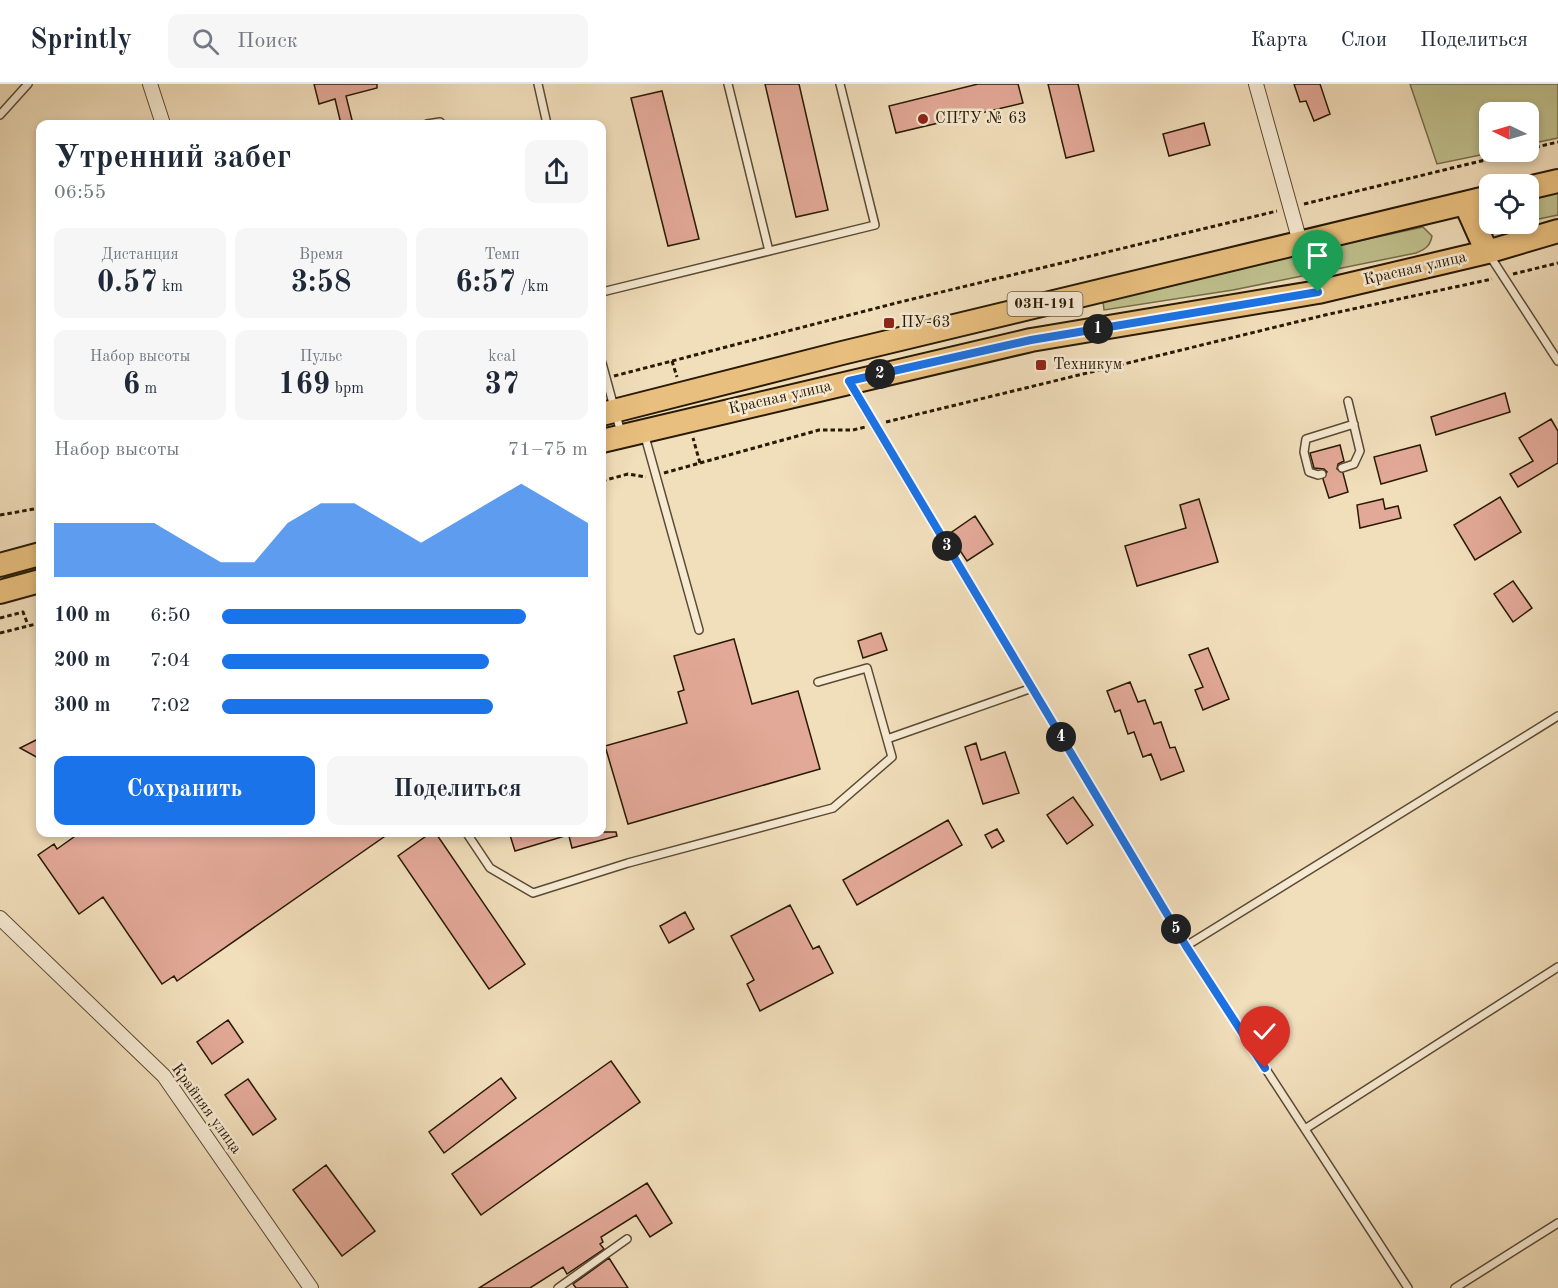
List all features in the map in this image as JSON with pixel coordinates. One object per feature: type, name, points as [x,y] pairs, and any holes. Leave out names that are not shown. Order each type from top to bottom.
[{"type":"main road","points":[[1539,185],[1558,181]]},
{"type":"main road","name":"Красная улица","points":[[608,413],[842,353],[1479,200]]},
{"type":"main road","points":[[1465,203],[1487,252]]},
{"type":"main road","name":"Красная улица","points":[[611,438],[1031,340],[1318,292],[1487,252],[1558,231]]},
{"type":"main road","points":[[0,565],[36,555]]},
{"type":"main road","points":[[0,592],[36,582]]},
{"type":"street","points":[[150,84],[162,120]]},
{"type":"street","points":[[1256,84],[1300,242]]},
{"type":"street","name":"Крайняя улица","points":[[0,918],[164,1076],[311,1288]]},
{"type":"lane","points":[[0,115],[28,84]]},
{"type":"lane","points":[[538,84],[546,120]]},
{"type":"lane","points":[[728,84],[769,251]]},
{"type":"lane","points":[[606,291],[875,225],[840,84]]},
{"type":"lane","points":[[1487,252],[1558,361]]},
{"type":"lane","points":[[849,381],[1186,946],[1408,1288]]},
{"type":"lane","points":[[606,390],[611,438]]},
{"type":"lane","points":[[1342,468],[1354,464],[1360,451],[1348,401]]},
{"type":"lane","points":[[1322,474],[1309,472],[1304,452],[1306,439],[1354,424]]},
{"type":"lane","points":[[644,431],[699,630]]},
{"type":"lane","points":[[469,837],[490,868],[533,893],[628,863],[833,808],[892,757],[867,668],[818,682]]},
{"type":"lane","points":[[887,739],[1032,688]]},
{"type":"lane","points":[[1186,946],[1558,716]]},
{"type":"lane","points":[[1305,1128],[1558,967]]},
{"type":"lane","points":[[1455,1288],[1558,1223]]},
{"type":"lane","points":[[558,1288],[627,1239]]},
{"type":"path","points":[[1539,146],[1558,142]]},
{"type":"path","points":[[606,379],[896,303],[1479,161]]},
{"type":"path","points":[[700,463],[819,430],[853,430],[875,425],[1313,318],[1503,277],[1558,262]]},
{"type":"path","points":[[0,515],[36,509]]},
{"type":"path","points":[[0,618],[23,612],[28,625]]},
{"type":"path","points":[[0,633],[36,624]]},
{"type":"green space","points":[[1410,84],[1558,84],[1558,138],[1539,142],[1539,102],[1479,102],[1479,155],[1437,164]]},
{"type":"green space","points":[[1558,191],[1558,215],[1539,219],[1539,196]]},
{"type":"green space","points":[[1423,227],[1432,236],[1427,247],[1416,253],[1233,290],[1104,310],[1103,301],[1265,261]]},
{"type":"building","points":[[314,84],[377,84],[377,88],[346,96],[352,120],[340,120],[335,99],[319,104]]},
{"type":"building","points":[[765,84],[799,84],[828,210],[796,217]]},
{"type":"building","name":"СПТУ № 63","points":[[978,84],[1018,84],[1023,103],[896,133],[889,106]]},
{"type":"building","points":[[1048,84],[1078,84],[1094,151],[1066,158]]},
{"type":"building","points":[[1294,84],[1320,84],[1330,114],[1314,121],[1306,101],[1300,102]]},
{"type":"building","points":[[662,91],[699,239],[668,246],[631,98]]},
{"type":"building","points":[[1204,123],[1210,145],[1169,156],[1163,134]]},
{"type":"building","points":[[1505,393],[1510,412],[1436,435],[1431,417]]},
{"type":"building","points":[[1551,419],[1558,431],[1558,463],[1518,487],[1510,474],[1533,461],[1519,438]]},
{"type":"building","points":[[1340,445],[1344,461],[1338,464],[1337,469],[1343,473],[1348,492],[1329,498],[1323,479],[1327,472],[1324,469],[1314,468],[1310,453]]},
{"type":"building","points":[[1420,445],[1427,471],[1381,484],[1374,457]]},
{"type":"building","points":[[1500,497],[1521,532],[1475,560],[1454,525]]},
{"type":"building","points":[[1199,499],[1218,562],[1137,586],[1125,546],[1186,528],[1180,505]]},
{"type":"building","points":[[1383,499],[1385,509],[1398,506],[1401,518],[1360,528],[1357,505]]},
{"type":"building","points":[[975,516],[993,544],[967,561],[949,534]]},
{"type":"building","points":[[1513,581],[1532,608],[1513,622],[1494,594]]},
{"type":"building","points":[[881,633],[887,650],[863,658],[858,641]]},
{"type":"building","points":[[734,639],[752,704],[798,691],[820,769],[628,824],[606,746],[687,723],[678,692],[684,690],[674,656]]},
{"type":"building","points":[[1208,648],[1229,699],[1203,710],[1195,690],[1203,687],[1189,655]]},
{"type":"building","points":[[1130,682],[1138,702],[1145,700],[1154,724],[1161,722],[1170,748],[1175,747],[1184,771],[1161,780],[1151,754],[1143,757],[1134,732],[1128,734],[1120,710],[1115,712],[1107,691]]},
{"type":"building","points":[[36,740],[36,757],[20,748]]},
{"type":"building","points":[[976,743],[981,760],[1005,752],[1019,793],[983,804],[965,747]]},
{"type":"building","points":[[1073,797],[1093,825],[1067,844],[1047,815]]},
{"type":"building","points":[[948,820],[962,845],[857,905],[843,880]]},
{"type":"building","points":[[997,829],[1004,841],[992,848],[985,835]]},
{"type":"building","points":[[606,832],[616,832],[617,836],[572,848],[569,837],[606,837]]},
{"type":"building","points":[[74,837],[384,837],[177,981],[174,976],[162,984],[103,897],[79,914],[38,855],[54,844],[57,849]]},
{"type":"building","points":[[425,837],[438,837],[525,964],[489,989],[398,856]]},
{"type":"building","points":[[511,837],[562,837],[515,851]]},
{"type":"building","points":[[790,905],[813,949],[819,946],[833,973],[760,1011],[747,984],[754,980],[731,936]]},
{"type":"building","points":[[685,912],[694,929],[669,943],[660,926]]},
{"type":"building","points":[[228,1020],[243,1042],[212,1064],[197,1042]]},
{"type":"building","points":[[611,1061],[640,1102],[481,1215],[452,1174]]},
{"type":"building","points":[[501,1078],[516,1098],[444,1153],[429,1132]]},
{"type":"building","points":[[248,1079],[276,1119],[253,1135],[225,1095]]},
{"type":"building","points":[[326,1165],[375,1231],[342,1256],[293,1190]]},
{"type":"building","points":[[647,1183],[672,1223],[650,1237],[636,1215],[601,1237],[603,1242],[600,1244],[604,1249],[567,1274],[563,1267],[530,1288],[479,1288]]},
{"type":"building","points":[[609,1258],[628,1288],[576,1288],[573,1284]]},
{"type":"place","name":"СПТУ № 63","points":[[923,119]]},
{"type":"place","name":"ПУ-63","points":[[889,323]]},
{"type":"place","name":"Техникум","points":[[1041,365]]},
{"type":"route","points":[[1265,1068],[1186,946],[849,381],[1031,340],[1318,292]]}]
